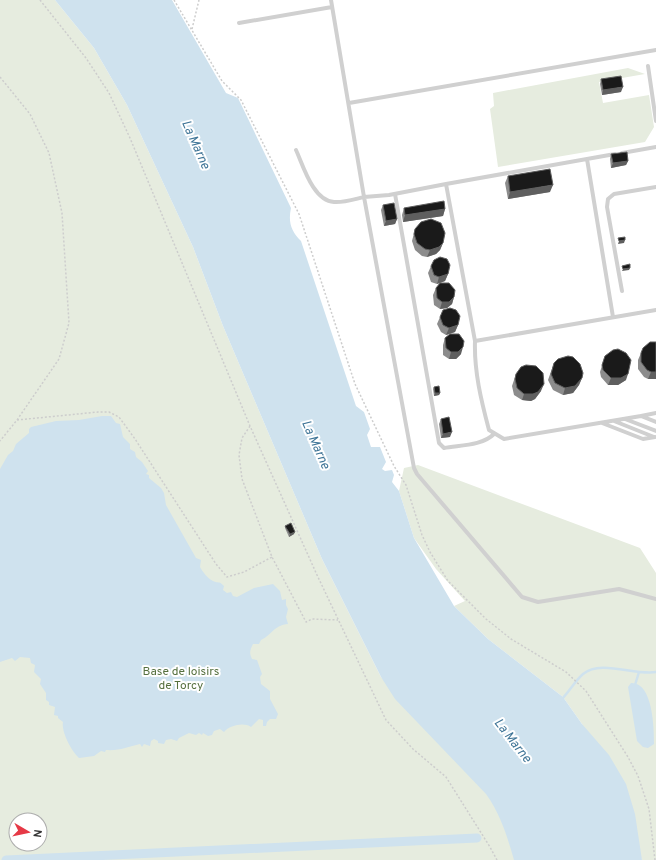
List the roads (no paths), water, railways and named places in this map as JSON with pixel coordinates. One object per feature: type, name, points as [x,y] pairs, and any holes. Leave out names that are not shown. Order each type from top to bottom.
[{"type":"lane","points":[[331,0],[364,197],[413,460],[417,474],[522,597],[538,602],[619,589],[656,599]]},
{"type":"lane","points":[[239,24],[332,7]]},
{"type":"lane","points":[[349,103],[656,50]]},
{"type":"lane","points":[[648,66],[656,120]]},
{"type":"lane","points":[[296,150],[312,187],[327,201],[334,202],[396,194],[656,147]]},
{"type":"lane","points":[[587,159],[614,317]]},
{"type":"lane","points":[[446,184],[475,341],[474,362],[481,400],[489,430],[504,439],[656,413]]},
{"type":"lane","points":[[622,291],[607,207],[608,199],[614,194],[656,187]]},
{"type":"lane","points":[[396,194],[439,443],[444,448],[482,442],[488,440],[494,434]]},
{"type":"lane","points":[[475,341],[656,310]]},
{"type":"lane","points":[[641,416],[656,422]]},
{"type":"lane","points":[[624,419],[656,431]]},
{"type":"lane","points":[[614,421],[656,437]]},
{"type":"lane","points":[[601,423],[643,439],[656,437]]},
{"type":"water","name":"La Marne","points":[[55,0],[172,0],[226,93],[238,98],[291,208],[291,226],[301,241],[356,406],[364,412],[370,429],[367,435],[371,447],[380,447],[386,462],[382,469],[385,471],[392,470],[394,475],[392,482],[399,491],[414,538],[454,606],[488,639],[563,697],[582,724],[609,755],[626,784],[635,814],[642,860],[514,860],[500,818],[486,794],[395,699],[381,677],[322,559],[223,326],[193,247],[127,105],[94,48]]},
{"type":"water","points":[[111,416],[116,423],[120,424],[123,437],[130,444],[130,449],[135,452],[136,457],[142,462],[148,471],[146,474],[149,475],[149,478],[161,488],[164,493],[166,505],[196,558],[201,560],[200,567],[207,577],[222,584],[224,586],[223,590],[227,593],[231,592],[233,596],[237,597],[254,588],[273,584],[280,591],[282,600],[286,599],[288,609],[286,617],[288,624],[276,628],[268,636],[261,640],[259,644],[253,644],[250,652],[252,659],[257,660],[262,674],[260,677],[261,684],[270,691],[270,699],[278,714],[276,719],[270,719],[267,722],[266,726],[263,726],[263,720],[259,719],[251,727],[248,725],[237,725],[224,732],[220,729],[214,731],[212,735],[208,736],[203,733],[202,735],[199,733],[196,735],[189,733],[179,738],[177,741],[171,739],[166,740],[164,744],[158,743],[158,741],[154,739],[151,741],[150,746],[144,744],[142,747],[140,744],[119,749],[106,750],[105,752],[101,751],[94,756],[79,758],[67,741],[63,722],[58,718],[58,716],[54,715],[55,707],[49,705],[49,702],[46,700],[46,693],[40,684],[41,679],[34,672],[35,665],[31,663],[30,658],[20,657],[15,661],[12,658],[0,662],[0,469],[8,455],[13,451],[16,444],[29,433],[29,429],[31,427],[56,421],[79,420]]},
{"type":"water","points":[[631,683],[638,685],[644,690],[651,707],[654,728],[654,744],[648,748],[643,747],[637,741],[628,687]]},
{"type":"waterway","points":[[561,700],[580,677],[590,670],[608,668],[648,673],[656,672]]},
{"type":"waterway","points":[[635,685],[639,672]]},
{"type":"waterway","points":[[6,860],[477,838]]},
{"type":"park label","name":"Base de loisirs de Torcy","points":[[181,679]]}]
